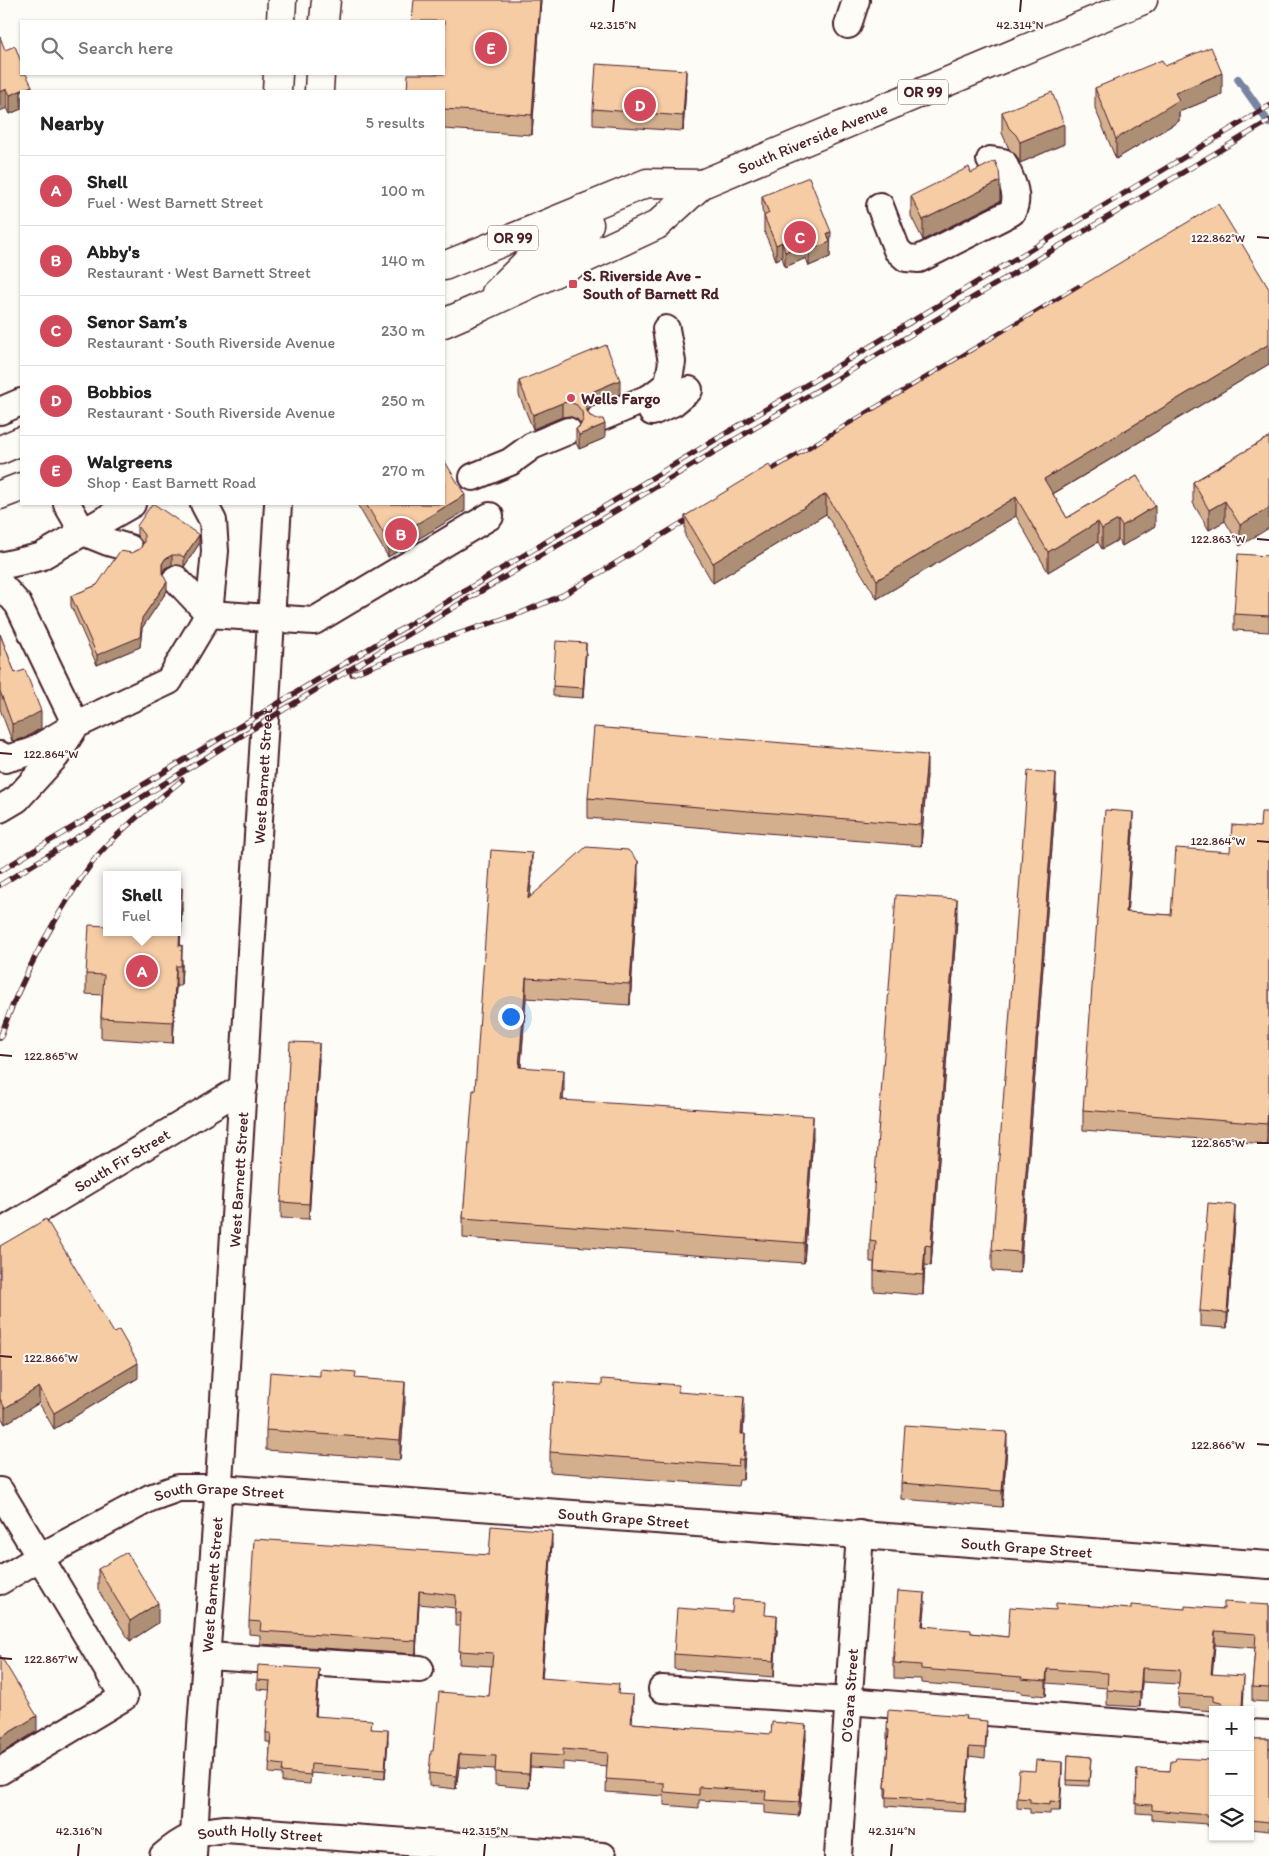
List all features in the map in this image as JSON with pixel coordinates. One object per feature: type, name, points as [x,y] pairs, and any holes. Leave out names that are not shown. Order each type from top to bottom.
[{"type":"main road","points":[[281,20],[282,0]]},
{"type":"main road","points":[[324,20],[326,0]]},
{"type":"main road","name":"South Riverside Avenue","points":[[445,323],[657,225],[702,184],[1143,0]]},
{"type":"main road","points":[[277,90],[278,75]]},
{"type":"main road","points":[[319,90],[320,75]]},
{"type":"main road","name":"South Riverside Avenue","points":[[445,266],[647,183],[702,184]]},
{"type":"main road","points":[[481,307],[532,257],[582,236],[589,224],[582,209]]},
{"type":"main road","points":[[0,450],[20,440]]},
{"type":"main road","points":[[0,495],[20,487]]},
{"type":"street","points":[[848,25],[856,0]]},
{"type":"street","points":[[880,206],[897,250],[906,258],[918,259],[1012,212],[1017,204],[1016,193],[1003,162],[990,160]]},
{"type":"street","points":[[666,329],[672,362],[668,384],[651,397],[601,425],[673,403],[689,390]]},
{"type":"street","points":[[0,411],[20,402]]},
{"type":"street","points":[[473,477],[510,462],[532,446],[572,437]]},
{"type":"street","points":[[68,505],[83,532],[129,548]]},
{"type":"street","points":[[0,566],[40,557],[130,505]]},
{"type":"street","points":[[0,755],[5,759],[31,752],[76,725],[169,681],[209,614],[215,551],[214,521],[205,505]]},
{"type":"street","name":"West Barnett Street","points":[[193,1846],[219,1488],[278,505]]},
{"type":"street","points":[[176,579],[209,614],[314,621],[490,516]]},
{"type":"street","points":[[0,584],[18,604],[76,725]]},
{"type":"street","points":[[0,809],[17,799],[56,756],[76,725]]},
{"type":"street","name":"South Fir Street","points":[[0,1233],[244,1087]]},
{"type":"street","name":"South Grape Street","points":[[0,1581],[150,1498],[178,1488],[219,1488],[1269,1565]]},
{"type":"street","points":[[0,1491],[124,1697],[0,1772]]},
{"type":"street","name":"O'Gara Street","points":[[838,1856],[860,1534]]},
{"type":"street","points":[[207,1656],[420,1669]]},
{"type":"street","points":[[662,1689],[848,1701],[1209,1730]]},
{"type":"street","points":[[1254,1733],[1269,1734]]},
{"type":"street","name":"South Holly Street","points":[[164,1856],[180,1842],[193,1846],[213,1830],[239,1829],[604,1856]]},
{"type":"building","points":[[414,0],[540,0],[532,115],[445,109],[445,90],[407,90],[408,75],[445,75],[445,20],[412,20]]},
{"type":"building","points":[[0,37],[5,50],[15,46],[20,59],[20,75],[26,75],[32,86],[10,95],[7,89],[0,92]]},
{"type":"building","points":[[1211,47],[1222,73],[1175,93],[1179,100],[1116,139],[1095,88],[1162,60],[1165,66]]},
{"type":"building","points":[[596,64],[686,70],[683,116],[593,109]]},
{"type":"building","points":[[1052,92],[1064,124],[1020,142],[1009,128],[1002,112]]},
{"type":"building","points":[[995,161],[1000,181],[923,220],[911,196],[969,167],[971,173]]},
{"type":"building","points":[[809,177],[831,232],[827,233],[830,242],[809,251],[806,243],[785,252],[782,242],[776,245],[764,216],[769,213],[762,196]]},
{"type":"building","points":[[1218,204],[1269,289],[1269,344],[1044,479],[1067,518],[1137,476],[1155,506],[1122,526],[1118,520],[1102,529],[1098,522],[1048,552],[1016,497],[877,580],[826,494],[713,563],[685,516],[769,465],[773,471]]},
{"type":"building","points":[[606,345],[620,380],[594,391],[588,396],[585,403],[590,416],[603,419],[605,424],[579,435],[576,429],[583,420],[582,412],[577,405],[569,402],[533,415],[519,381]]},
{"type":"building","points":[[1269,437],[1269,508],[1240,525],[1225,501],[1209,510],[1193,482]]},
{"type":"building","points":[[445,462],[465,495],[388,541],[367,505],[445,505]]},
{"type":"building","points":[[151,505],[155,505],[199,535],[184,557],[172,555],[165,559],[162,564],[162,573],[167,582],[142,618],[140,637],[97,655],[71,596],[97,585],[120,551],[132,553],[140,549],[144,542],[144,535],[137,526]]},
{"type":"building","points":[[1238,554],[1269,556],[1269,616],[1234,614]]},
{"type":"building","points":[[0,634],[15,673],[25,670],[41,711],[25,720],[12,724],[0,691]]},
{"type":"building","points":[[556,641],[586,643],[583,688],[553,686]]},
{"type":"building","points":[[594,727],[927,755],[921,825],[588,798]]},
{"type":"building","points":[[1028,771],[1056,773],[1020,1252],[992,1250]]},
{"type":"building","points":[[1105,810],[1133,812],[1126,912],[1171,915],[1176,848],[1230,852],[1232,825],[1260,827],[1261,812],[1269,812],[1269,1093],[1267,1124],[1083,1110]]},
{"type":"building","points":[[586,847],[628,850],[638,861],[630,984],[526,978],[519,1067],[564,1070],[561,1100],[813,1116],[804,1243],[463,1218],[473,1090],[475,1091],[491,850],[532,853],[528,899]]},
{"type":"building","points":[[896,895],[957,899],[931,1246],[925,1245],[923,1275],[874,1271],[876,1242],[870,1241]]},
{"type":"building","points":[[89,925],[103,926],[103,936],[180,936],[179,946],[182,945],[181,966],[176,966],[173,1022],[101,1018],[104,975],[86,974]]},
{"type":"building","points":[[290,1042],[319,1043],[309,1204],[281,1202]]},
{"type":"building","points":[[1208,1203],[1235,1205],[1227,1313],[1200,1311]]},
{"type":"building","points":[[46,1219],[114,1333],[119,1330],[138,1363],[54,1413],[39,1387],[5,1408],[0,1399],[0,1246]]},
{"type":"building","points":[[320,1369],[356,1372],[355,1378],[405,1382],[400,1440],[266,1430],[270,1372],[320,1376]]},
{"type":"building","points":[[602,1379],[679,1385],[678,1392],[744,1397],[741,1434],[745,1434],[743,1460],[739,1459],[738,1466],[550,1452],[555,1382],[602,1385]]},
{"type":"building","points":[[905,1425],[1007,1432],[1002,1491],[901,1483]]},
{"type":"building","points":[[491,1526],[552,1531],[541,1678],[619,1684],[618,1694],[633,1695],[631,1723],[771,1734],[772,1722],[806,1725],[799,1802],[765,1800],[766,1791],[699,1787],[699,1795],[664,1792],[664,1783],[606,1779],[608,1753],[563,1749],[563,1756],[530,1754],[529,1774],[495,1772],[496,1756],[459,1754],[456,1776],[429,1773],[439,1692],[489,1696],[493,1653],[459,1651],[461,1613],[455,1613],[456,1595],[419,1591],[416,1641],[260,1631],[261,1622],[249,1621],[254,1539],[489,1555]]},
{"type":"building","points":[[127,1552],[158,1603],[130,1621],[98,1569]]},
{"type":"building","points":[[898,1591],[925,1593],[922,1626],[971,1630],[971,1633],[1008,1637],[1010,1607],[1056,1610],[1056,1603],[1131,1609],[1131,1605],[1185,1609],[1185,1606],[1224,1609],[1224,1602],[1269,1605],[1269,1688],[1252,1687],[1256,1634],[1215,1631],[1211,1674],[1244,1676],[1242,1706],[1224,1706],[1213,1701],[1213,1696],[1178,1694],[1180,1670],[1142,1668],[1140,1693],[1107,1690],[1108,1673],[1047,1669],[1046,1681],[1021,1679],[1022,1677],[921,1669],[921,1665],[894,1663],[895,1652],[893,1652]]},
{"type":"building","points":[[733,1599],[766,1601],[765,1615],[777,1616],[774,1661],[674,1654],[677,1608],[732,1612]]},
{"type":"building","points":[[0,1655],[37,1716],[0,1738]]},
{"type":"building","points":[[258,1665],[319,1669],[315,1716],[372,1720],[371,1729],[388,1730],[385,1770],[311,1764],[310,1775],[282,1772],[283,1765],[269,1763],[271,1733],[266,1733],[270,1681],[257,1680]]},
{"type":"building","points":[[888,1710],[966,1716],[965,1719],[987,1721],[985,1748],[969,1747],[965,1803],[886,1797]]},
{"type":"building","points":[[1254,1739],[1269,1739],[1269,1822],[1254,1820]]},
{"type":"building","points":[[1068,1755],[1091,1757],[1089,1781],[1067,1780]]},
{"type":"building","points":[[1176,1758],[1209,1760],[1209,1817],[1207,1815],[1152,1810],[1152,1805],[1136,1804],[1137,1769],[1170,1771],[1171,1761],[1175,1761]]},
{"type":"building","points":[[1036,1760],[1062,1762],[1060,1802],[1050,1801],[1050,1805],[1030,1803],[1030,1799],[1017,1798],[1019,1770],[1035,1771]]},
{"type":"waterway","points":[[1238,79],[1269,123]]},
{"type":"railway","points":[[0,871],[1269,106]]},
{"type":"railway","points":[[0,885],[322,686],[1269,121]]},
{"type":"railway","points":[[760,477],[1078,287]]},
{"type":"railway","points":[[352,674],[431,643],[521,613],[563,595],[695,515]]},
{"type":"railway","points":[[0,1038],[12,1006],[34,959],[88,868],[118,834],[182,780]]},
{"type":"place","name":"Walgreens","points":[[491,48]]},
{"type":"place","name":"Bobbios","points":[[640,105]]},
{"type":"place","name":"Senor Sam’s","points":[[800,237]]},
{"type":"place","name":"S. Riverside Ave - South of Barnett Rd","points":[[573,284]]},
{"type":"place","name":"Wells Fargo","points":[[571,398]]},
{"type":"place","name":"Abby's","points":[[401,534]]},
{"type":"place","name":"Shell","points":[[142,971]]}]
